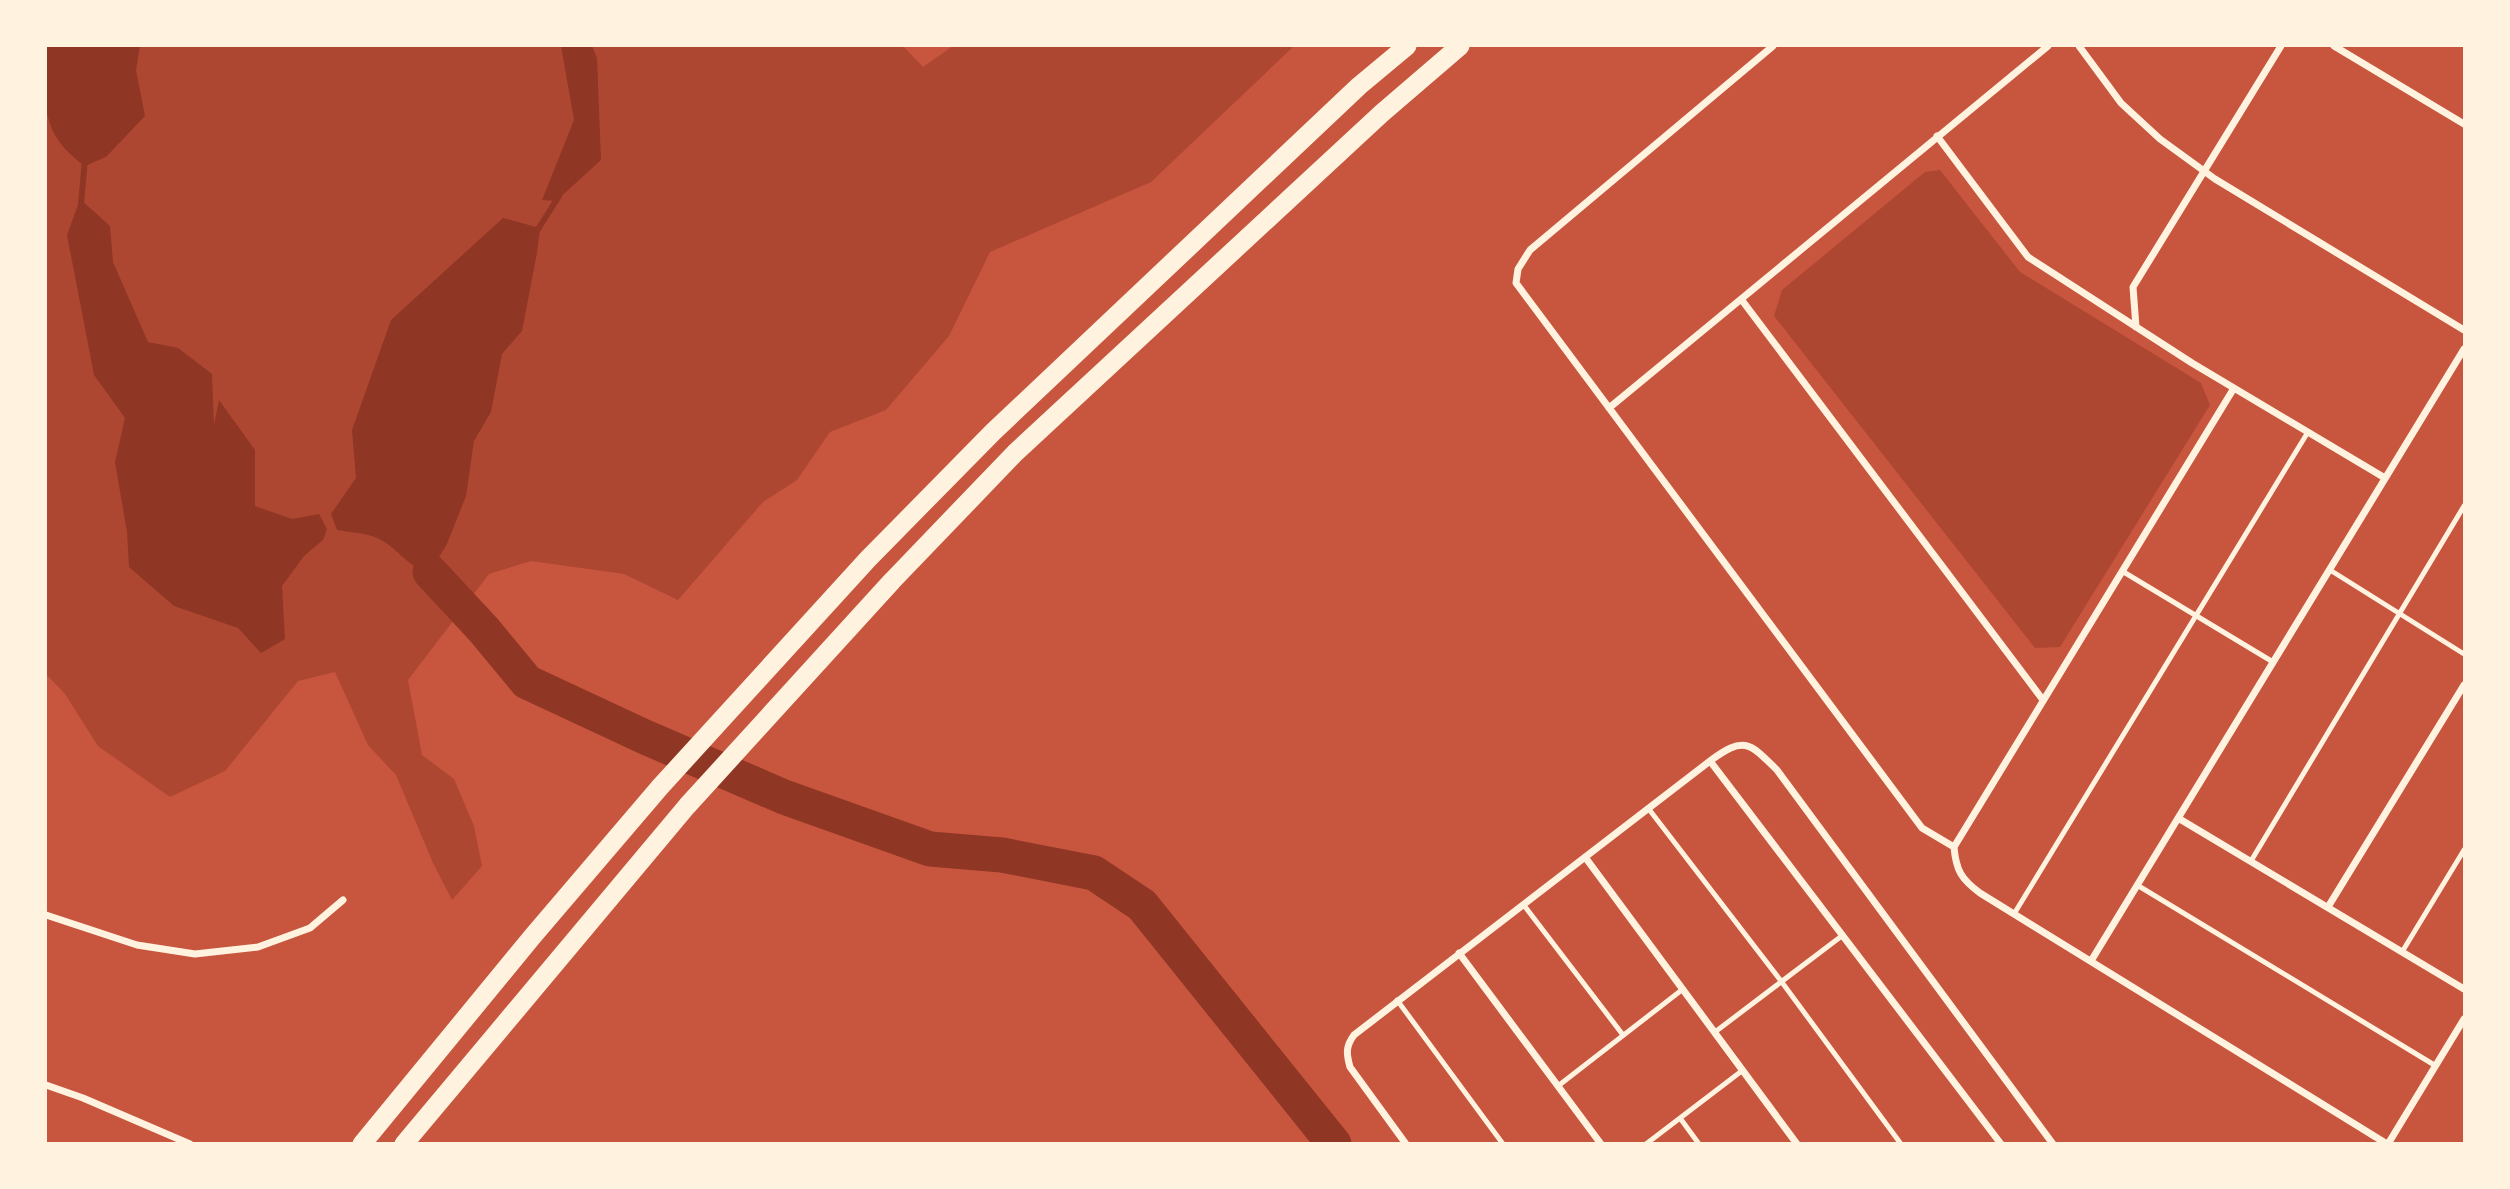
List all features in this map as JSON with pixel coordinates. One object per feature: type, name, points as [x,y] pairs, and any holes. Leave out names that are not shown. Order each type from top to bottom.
[{"type":"highway","points":[[362,1143],[660,787],[868,559],[993,432],[1359,86],[1407,46]]},
{"type":"highway","points":[[404,1143],[687,806],[892,580],[1015,453],[1382,113],[1460,46]]},
{"type":"street","points":[[1773,46],[1530,250],[1518,269],[1516,283],[1922,828],[1954,846]]},
{"type":"street","points":[[1609,408],[2048,46]]},
{"type":"street","points":[[2079,46],[2121,103],[2160,139],[2204,171],[2465,330]]},
{"type":"street","points":[[2136,327],[2133,287],[2281,46]]},
{"type":"street","points":[[2334,46],[2465,124]]},
{"type":"street","points":[[1937,136],[2028,257],[2234,388],[2385,478]]},
{"type":"street","points":[[1741,299],[2043,700]]},
{"type":"street","points":[[2091,961],[2465,349]]},
{"type":"street","points":[[2234,388],[1954,846],[1955,860],[1964,881],[2014,914],[2387,1143],[2465,1019]]},
{"type":"street","points":[[2328,907],[2465,685]]},
{"type":"street","points":[[1406,1143],[1350,1067],[1346,1055],[1354,1034],[1710,761],[1725,750],[1741,744],[1747,745],[1777,770],[2053,1143]]},
{"type":"street","points":[[1710,761],[2001,1143]]},
{"type":"street","points":[[2178,818],[2465,989]]},
{"type":"street","points":[[1585,857],[1797,1143]]},
{"type":"street","points":[[46,915],[137,945],[195,954],[258,947],[297,933],[310,928],[343,900]]},
{"type":"street","points":[[1459,953],[1601,1143]]},
{"type":"street","points":[[46,1086],[83,1098],[190,1143]]},
{"type":"lane","points":[[2014,914],[2308,432]]},
{"type":"lane","points":[[2251,861],[2465,506]]},
{"type":"lane","points":[[2330,570],[2465,654]]},
{"type":"lane","points":[[2122,571],[2273,662]]},
{"type":"lane","points":[[1648,808],[1901,1143]]},
{"type":"lane","points":[[2402,951],[2465,849]]},
{"type":"lane","points":[[2137,885],[2436,1066]]},
{"type":"lane","points":[[1523,904],[1623,1035]]},
{"type":"lane","points":[[1715,1032],[1843,935]]},
{"type":"lane","points":[[1558,1086],[1683,989]]},
{"type":"lane","points":[[1397,1000],[1503,1143]]},
{"type":"lane","points":[[1646,1143],[1743,1070]]},
{"type":"lane","points":[[1680,1118],[1699,1143]]},
{"type":"shaded area","points":[[46,46],[903,46],[923,67],[953,46],[1294,46],[1151,182],[990,252],[949,336],[886,410],[830,432],[797,480],[763,502],[678,600],[624,574],[531,561],[489,574],[408,680],[422,755],[454,779],[474,826],[482,866],[452,900],[433,863],[396,775],[368,745],[335,672],[298,681],[225,771],[170,797],[98,746],[65,694],[46,674]]},
{"type":"shaded area","points":[[46,46],[140,46],[136,70],[145,116],[106,157],[85,166],[69,153],[51,127],[45,98]]},
{"type":"shaded area","points":[[561,46],[592,46],[597,58],[601,160],[556,201],[542,200],[574,120]]},
{"type":"shaded area","points":[[1940,170],[2020,272],[2201,383],[2210,405],[2060,647],[2035,648],[1774,316],[1782,290],[1925,172]]},
{"type":"shaded area","points":[[80,199],[110,226],[113,262],[148,342],[178,348],[212,374],[214,425],[219,400],[255,450],[255,506],[292,519],[319,514],[327,529],[323,540],[304,556],[282,586],[285,639],[261,653],[238,628],[174,606],[129,567],[127,532],[115,462],[125,418],[94,375],[67,235]]},
{"type":"shaded area","points":[[503,218],[540,228],[522,331],[502,354],[491,412],[474,441],[466,496],[447,544],[430,572],[408,562],[375,537],[337,530],[331,514],[356,478],[352,430],[391,320]]},
{"type":"waterway","points":[[81,204],[85,159]]},
{"type":"waterway","points":[[535,234],[559,196]]},
{"type":"waterway","points":[[430,572],[484,630],[527,682],[645,737],[784,797],[930,849],[1002,855],[1094,873],[1142,905],[1334,1144]]}]
